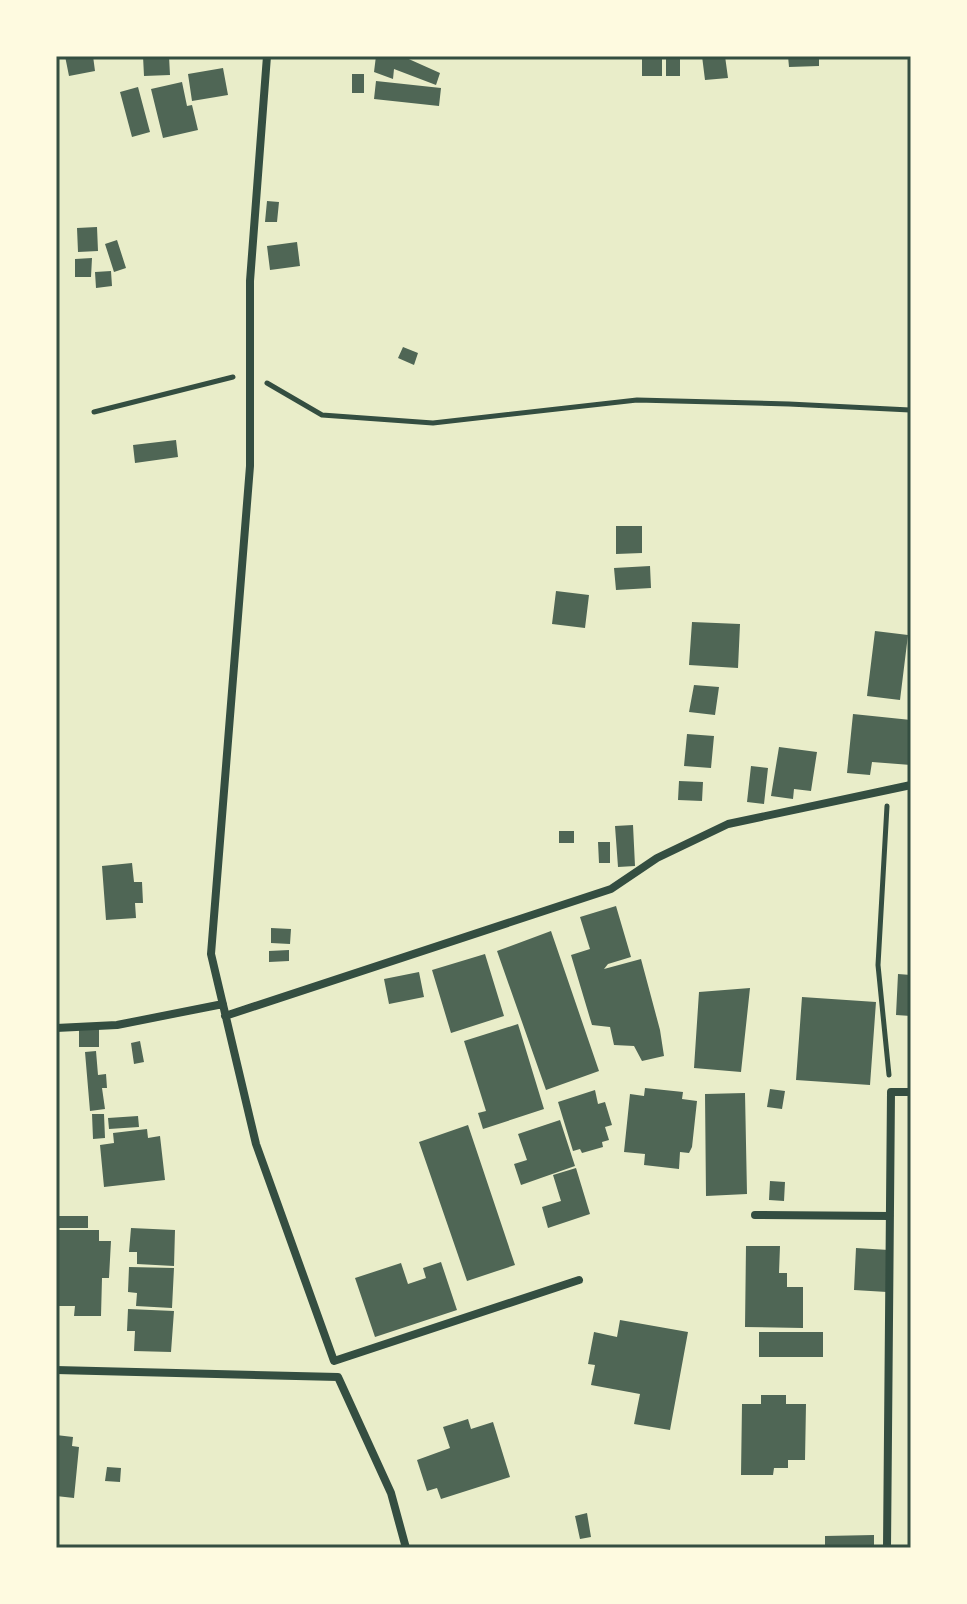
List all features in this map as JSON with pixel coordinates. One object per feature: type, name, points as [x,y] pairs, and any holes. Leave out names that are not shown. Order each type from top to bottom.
[{"type":"street","points":[[267,56],[250,281],[250,466],[211,954],[256,1144],[334,1361],[579,1280]]},
{"type":"street","points":[[225,1016],[611,889],[657,858],[728,824],[911,785]]},
{"type":"street","points":[[56,1028],[117,1025],[223,1004]]},
{"type":"street","points":[[887,1548],[891,1092],[911,1092]]},
{"type":"street","points":[[755,1215],[890,1216]]},
{"type":"street","points":[[56,1370],[338,1377],[391,1493],[406,1548]]},
{"type":"path","points":[[94,412],[249,372],[322,415],[433,423],[637,400],[910,410]]},
{"type":"path","points":[[888,790],[878,965],[891,1092]]},
{"type":"building","points":[[65,56],[93,56],[95,71],[69,76]]},
{"type":"building","points":[[143,56],[169,56],[170,75],[144,76]]},
{"type":"building","points":[[376,56],[402,56],[440,73],[436,85],[394,69],[393,79],[374,72]]},
{"type":"building","points":[[642,56],[662,56],[662,76],[642,76]]},
{"type":"building","points":[[702,56],[725,56],[728,78],[705,80]]},
{"type":"building","points":[[788,56],[819,56],[819,66],[789,67]]},
{"type":"building","points":[[666,57],[680,57],[680,76],[666,76]]},
{"type":"building","points":[[223,68],[228,95],[192,101],[188,74]]},
{"type":"building","points":[[352,74],[364,74],[364,93],[352,93]]},
{"type":"building","points":[[376,81],[441,88],[439,106],[374,99]]},
{"type":"building","points":[[182,82],[187,106],[192,105],[198,130],[163,138],[151,89]]},
{"type":"building","points":[[138,87],[150,132],[132,137],[120,92]]},
{"type":"building","points":[[267,201],[279,202],[277,222],[265,222]]},
{"type":"building","points":[[97,227],[98,251],[78,252],[77,228]]},
{"type":"building","points":[[117,240],[126,268],[114,272],[105,244]]},
{"type":"building","points":[[297,242],[300,266],[270,270],[267,246]]},
{"type":"building","points":[[92,258],[91,277],[75,277],[75,259]]},
{"type":"building","points":[[111,271],[112,286],[96,288],[95,272]]},
{"type":"building","points":[[403,347],[418,353],[414,365],[398,358]]},
{"type":"building","points":[[176,440],[178,457],[135,463],[133,445]]},
{"type":"building","points":[[616,526],[642,526],[642,553],[616,554]]},
{"type":"building","points":[[650,566],[651,588],[616,590],[614,568]]},
{"type":"building","points":[[556,591],[589,595],[585,628],[552,624]]},
{"type":"building","points":[[692,622],[740,624],[738,668],[689,665]]},
{"type":"building","points":[[875,631],[908,635],[900,700],[867,696]]},
{"type":"building","points":[[694,685],[719,687],[715,715],[689,712]]},
{"type":"building","points":[[853,714],[911,720],[911,765],[872,762],[870,775],[847,773]]},
{"type":"building","points":[[687,734],[714,736],[711,768],[684,766]]},
{"type":"building","points":[[779,747],[817,752],[811,791],[794,789],[793,799],[771,796]]},
{"type":"building","points":[[751,766],[768,768],[764,804],[747,802]]},
{"type":"building","points":[[679,781],[703,782],[702,801],[678,800]]},
{"type":"building","points":[[633,825],[635,866],[618,867],[615,826]]},
{"type":"building","points":[[559,831],[574,831],[574,843],[559,843]]},
{"type":"building","points":[[598,842],[610,842],[610,863],[599,863]]},
{"type":"building","points":[[132,863],[134,882],[142,882],[143,903],[135,903],[136,918],[106,920],[102,866]]},
{"type":"building","points":[[616,906],[631,957],[608,964],[604,969],[641,959],[664,1056],[642,1061],[634,1046],[614,1045],[610,1027],[592,1025],[571,955],[590,949],[580,917]]},
{"type":"building","points":[[271,928],[291,929],[290,944],[271,943]]},
{"type":"building","points":[[551,931],[599,1071],[546,1090],[497,951]]},
{"type":"building","points":[[289,950],[289,961],[269,962],[269,951]]},
{"type":"building","points":[[485,954],[504,1016],[451,1033],[432,970]]},
{"type":"building","points":[[419,972],[424,997],[389,1004],[384,979]]},
{"type":"building","points":[[898,974],[911,975],[911,1016],[896,1015]]},
{"type":"building","points":[[750,988],[741,1072],[694,1068],[699,992]]},
{"type":"building","points":[[802,997],[876,1002],[870,1085],[796,1080]]},
{"type":"building","points":[[518,1024],[544,1109],[483,1129],[478,1113],[486,1111],[464,1041]]},
{"type":"building","points":[[79,1028],[99,1028],[99,1047],[79,1047]]},
{"type":"building","points":[[140,1041],[144,1062],[134,1064],[131,1043]]},
{"type":"building","points":[[96,1051],[98,1075],[106,1074],[107,1088],[102,1088],[105,1109],[90,1111],[85,1052]]},
{"type":"building","points":[[645,1088],[683,1092],[682,1099],[697,1101],[692,1147],[689,1153],[680,1152],[679,1169],[644,1165],[645,1154],[624,1152],[630,1094],[644,1096]]},
{"type":"building","points":[[770,1089],[785,1091],[782,1109],[767,1107]]},
{"type":"building","points":[[595,1090],[598,1104],[605,1102],[612,1125],[605,1127],[609,1140],[602,1142],[603,1147],[582,1153],[580,1149],[573,1151],[558,1102]]},
{"type":"building","points":[[745,1093],[747,1194],[706,1196],[705,1094]]},
{"type":"building","points":[[92,1114],[104,1114],[105,1138],[93,1139]]},
{"type":"building","points":[[138,1116],[139,1127],[109,1129],[108,1118]]},
{"type":"building","points":[[560,1120],[575,1166],[521,1185],[514,1164],[527,1160],[518,1134]]},
{"type":"building","points":[[468,1125],[515,1265],[467,1281],[419,1142]]},
{"type":"building","points":[[147,1129],[148,1138],[160,1136],[165,1180],[104,1187],[100,1145],[114,1143],[113,1133]]},
{"type":"building","points":[[576,1168],[590,1214],[548,1228],[542,1207],[561,1201],[553,1175]]},
{"type":"building","points":[[770,1181],[785,1182],[784,1201],[769,1200]]},
{"type":"building","points":[[56,1216],[88,1216],[88,1228],[56,1228]]},
{"type":"building","points":[[131,1228],[175,1230],[174,1266],[137,1264],[137,1252],[129,1252]]},
{"type":"building","points":[[56,1230],[99,1230],[99,1241],[111,1241],[109,1278],[102,1278],[101,1316],[74,1316],[75,1306],[56,1306]]},
{"type":"building","points":[[746,1246],[780,1246],[779,1273],[787,1273],[787,1287],[803,1287],[803,1328],[745,1327]]},
{"type":"building","points":[[856,1248],[889,1250],[887,1292],[854,1290]]},
{"type":"building","points":[[441,1262],[457,1310],[375,1337],[355,1278],[401,1263],[408,1284],[426,1278],[423,1268]]},
{"type":"building","points":[[129,1267],[174,1268],[172,1308],[136,1306],[137,1293],[128,1292]]},
{"type":"building","points":[[128,1309],[174,1311],[171,1352],[134,1351],[135,1331],[127,1331]]},
{"type":"building","points":[[620,1320],[688,1332],[670,1430],[634,1424],[640,1394],[591,1385],[595,1365],[588,1364],[594,1332],[617,1337]]},
{"type":"building","points":[[759,1332],[823,1332],[823,1357],[759,1357]]},
{"type":"building","points":[[761,1395],[786,1395],[786,1404],[806,1404],[805,1460],[788,1460],[788,1468],[774,1468],[773,1475],[741,1475],[742,1404],[761,1404]]},
{"type":"building","points":[[468,1419],[471,1429],[493,1422],[510,1477],[441,1499],[437,1488],[427,1491],[417,1460],[450,1448],[443,1427]]},
{"type":"building","points":[[56,1435],[73,1437],[72,1446],[79,1447],[74,1498],[56,1496]]},
{"type":"building","points":[[107,1467],[121,1468],[120,1482],[105,1481]]},
{"type":"building","points":[[587,1513],[591,1537],[580,1539],[575,1516]]},
{"type":"building","points":[[874,1535],[874,1548],[825,1548],[825,1536]]}]
